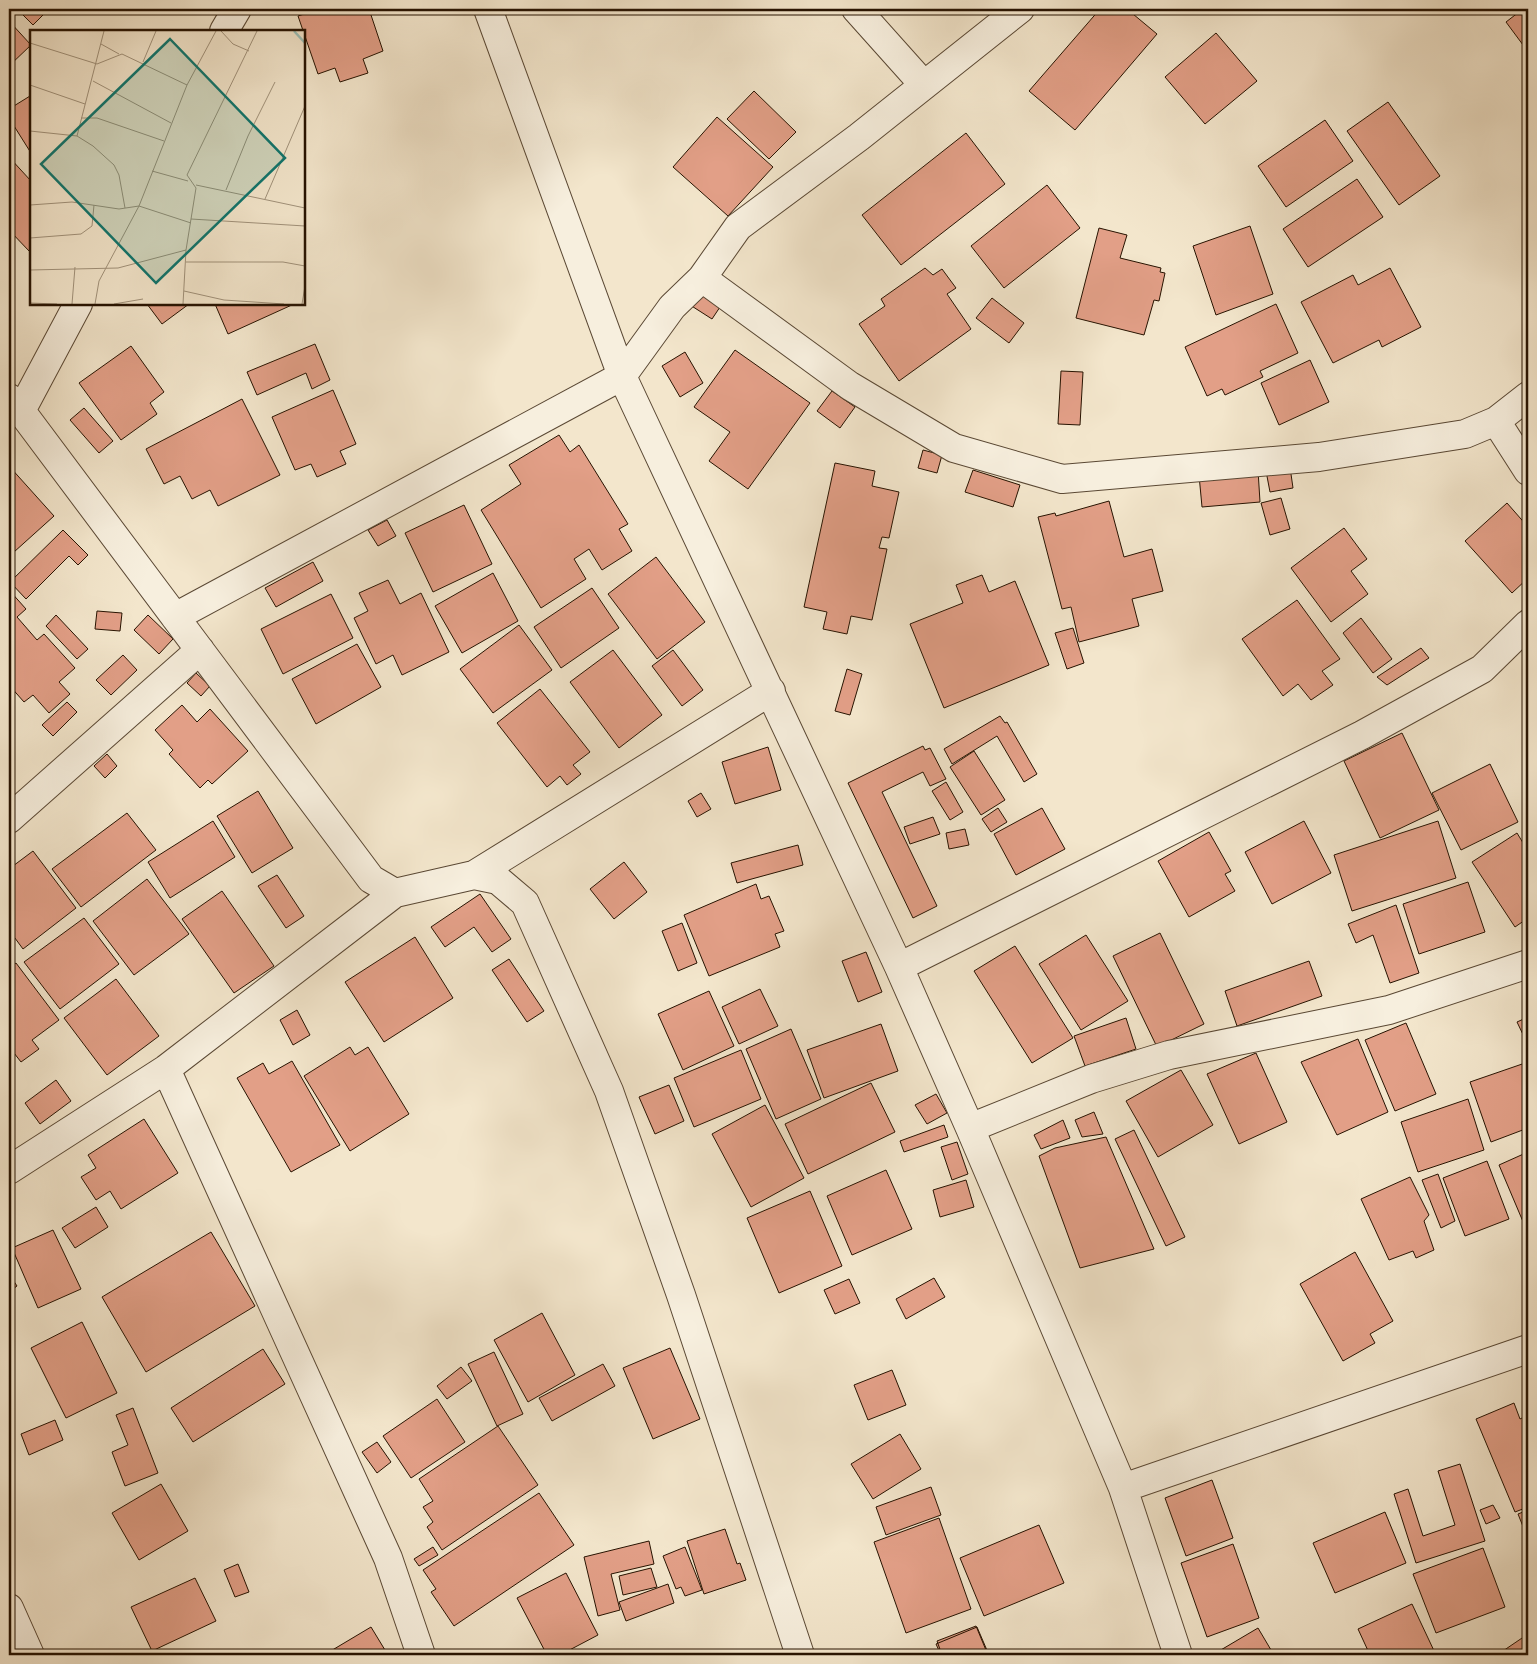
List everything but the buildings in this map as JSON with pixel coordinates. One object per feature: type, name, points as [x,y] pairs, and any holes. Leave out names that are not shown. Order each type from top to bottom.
[{"type":"street","points":[[225,30],[237,9]]},
{"type":"street","points":[[488,9],[622,376],[899,967],[970,1128],[1123,1488],[1178,1655]]},
{"type":"street","points":[[856,9],[924,85]]},
{"type":"street","points":[[175,617],[622,376],[672,307],[702,278],[738,227],[859,137],[1020,9]]},
{"type":"street","points":[[702,278],[850,386],[954,448],[1062,478],[1319,457],[1466,434],[1496,421],[1528,396]]},
{"type":"street","points":[[77,305],[15,405],[371,879],[395,893]]},
{"type":"street","points":[[1496,421],[1528,471]]},
{"type":"street","points":[[899,967],[1370,730],[1482,669],[1528,624]]},
{"type":"street","points":[[9,819],[200,650]]},
{"type":"street","points":[[9,1170],[166,1069],[395,893],[474,875],[771,691]]},
{"type":"street","points":[[474,875],[498,880],[525,903],[609,1091],[681,1295],[800,1655]]},
{"type":"street","points":[[970,1128],[1091,1079],[1152,1060],[1389,1010],[1528,964]]},
{"type":"street","points":[[166,1069],[388,1558],[421,1655]]},
{"type":"street","points":[[1123,1488],[1528,1349]]},
{"type":"street","points":[[9,1608],[30,1655]]}]
